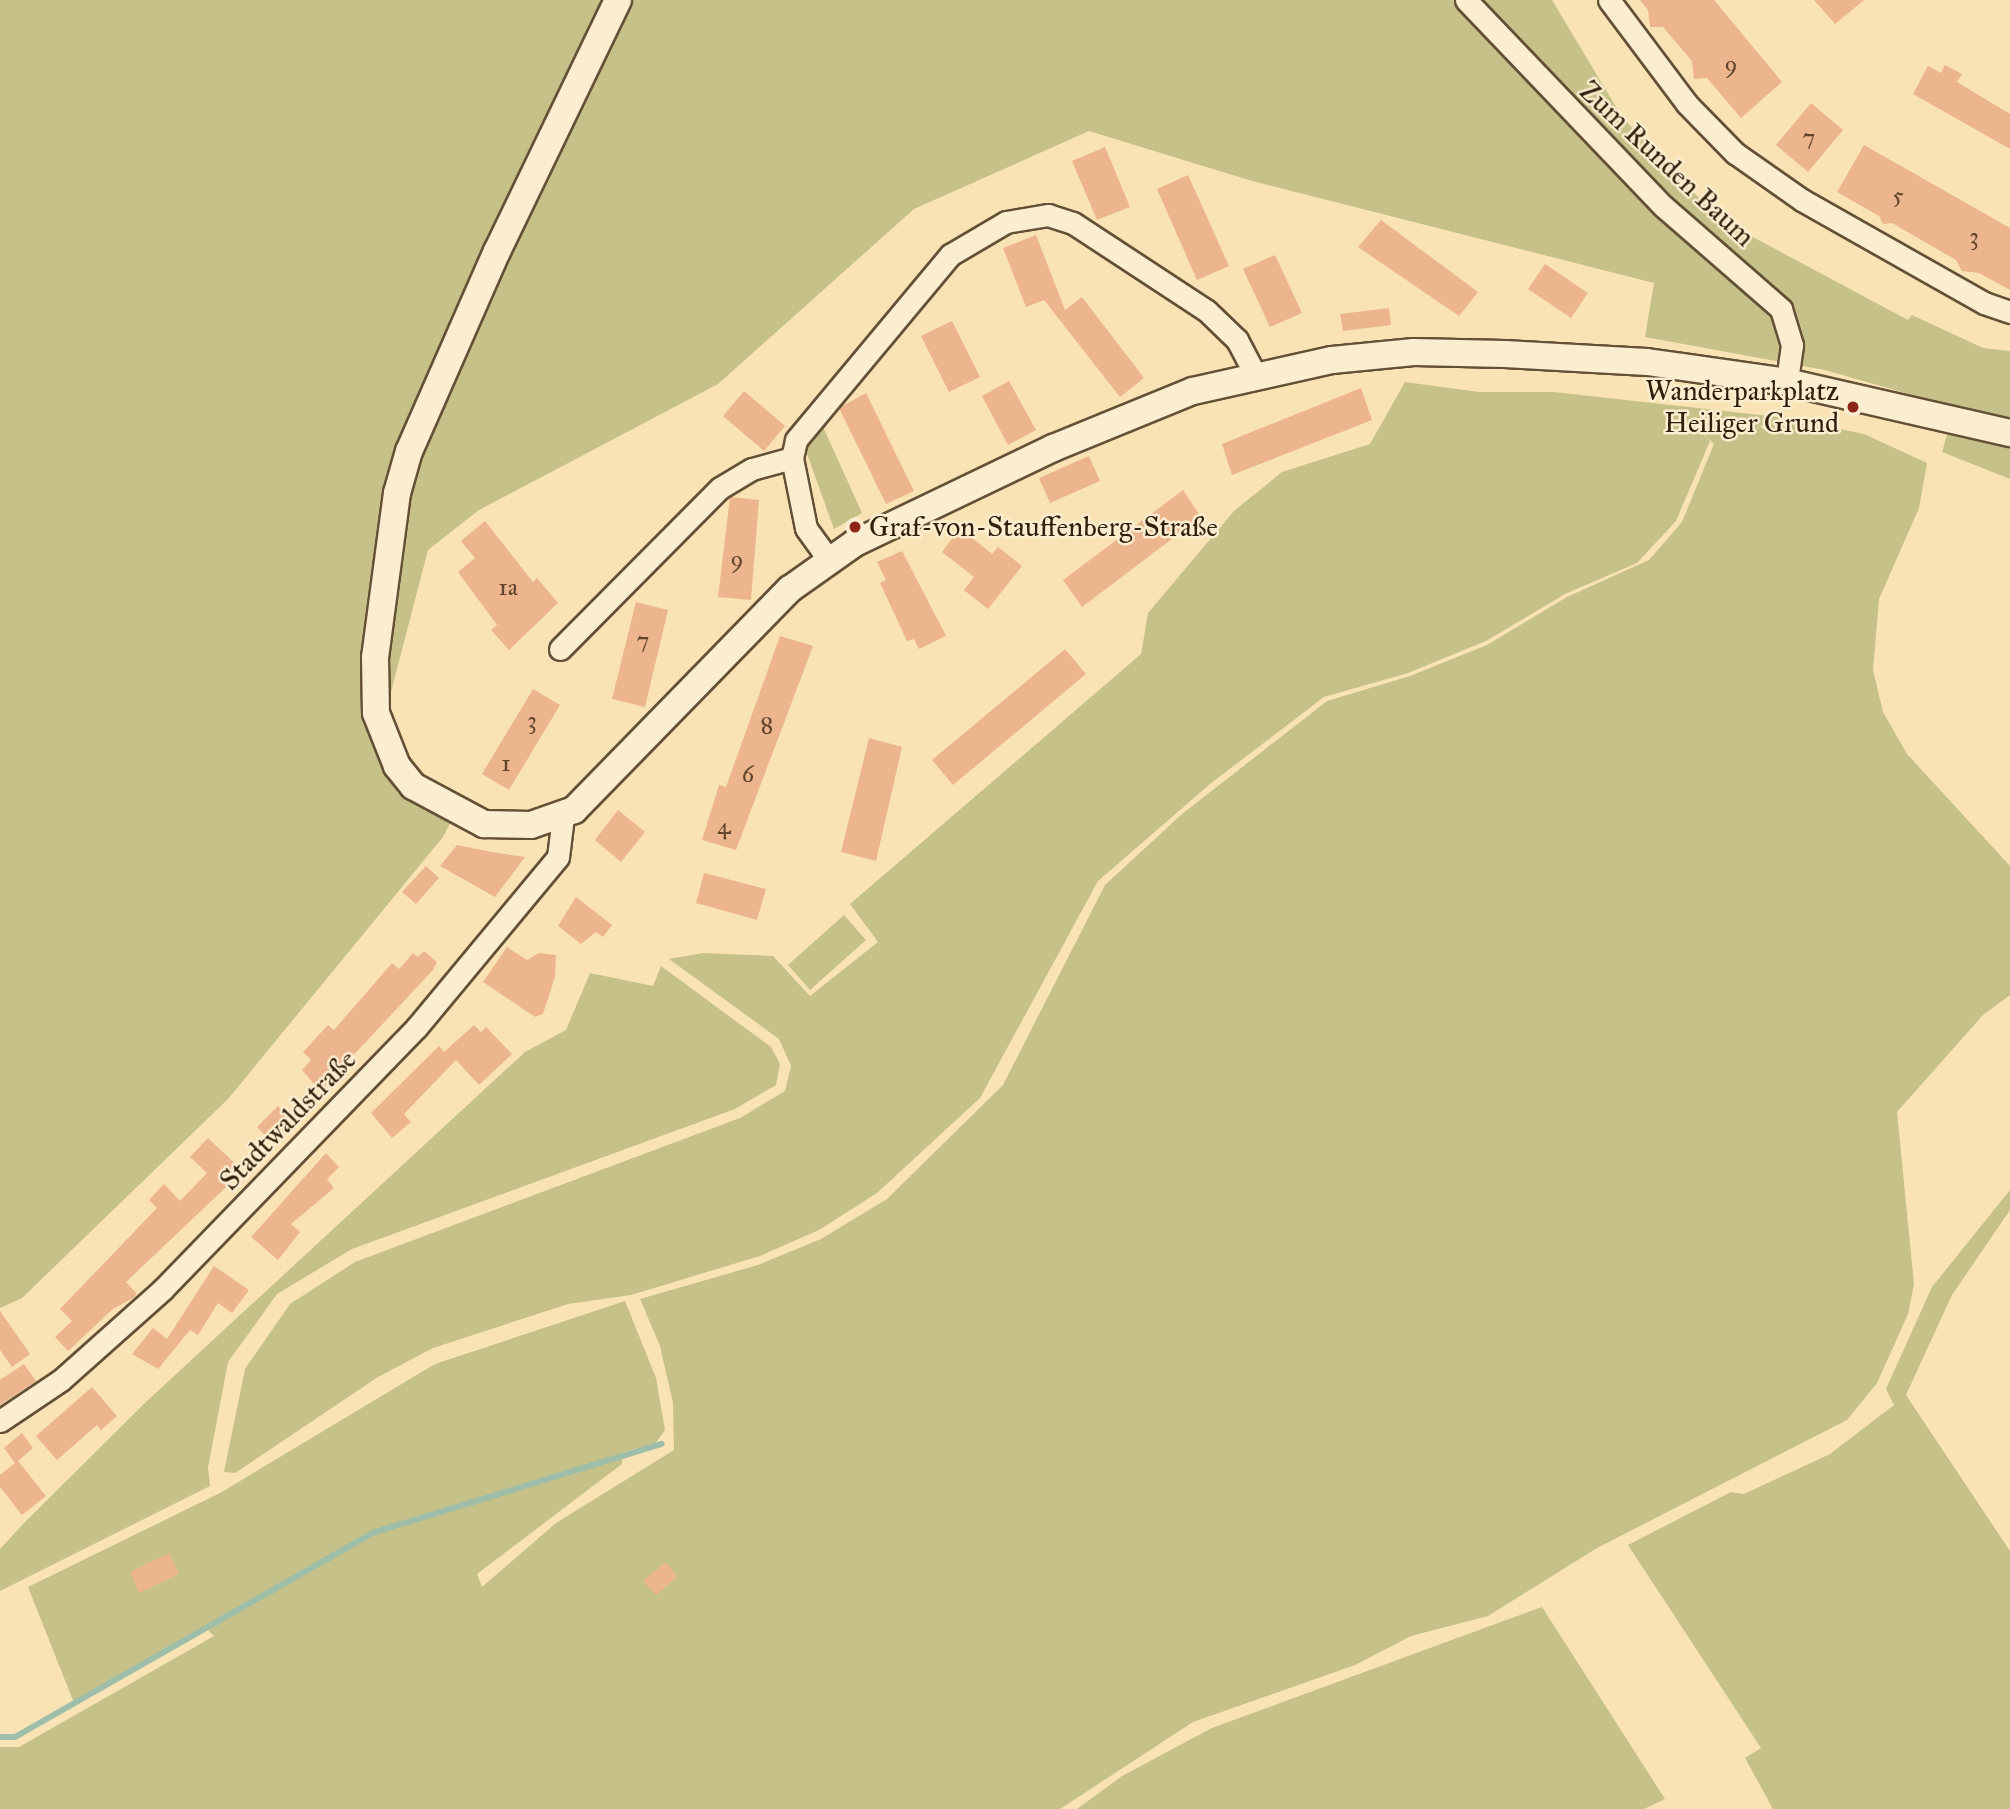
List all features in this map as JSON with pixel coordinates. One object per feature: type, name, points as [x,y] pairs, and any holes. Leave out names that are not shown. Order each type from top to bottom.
[{"type":"street","points":[[618,0],[409,452],[397,494],[375,657],[376,713],[397,766],[413,786],[439,804],[494,827],[563,817],[629,759],[790,589],[829,560],[1053,448],[1193,391],[1256,376],[1359,358],[1492,353],[1647,362],[1787,383],[2007,435]]},
{"type":"street","name":"Zum Runden Baum","points":[[1466,0],[1645,188],[1781,309],[1792,345],[1787,383]]},
{"type":"street","points":[[1609,0],[1687,104],[1735,153],[1814,207],[1984,303],[2010,312]]},
{"type":"street","points":[[829,560],[806,528],[792,458],[807,421],[950,256],[1006,222],[1038,216],[1073,223],[1207,312],[1237,340],[1256,376]]},
{"type":"street","points":[[561,649],[720,488],[752,469],[792,458]]},
{"type":"street","name":"Stadtwaldstraße","points":[[0,1421],[61,1380],[163,1289],[416,1028],[558,857],[563,817]]},
{"type":"shaded area","points":[[0,0],[1552,0],[1622,117],[1719,219],[1908,320],[1912,315],[1983,348],[2010,351],[2010,423],[1825,370],[1645,337],[1654,283],[1252,181],[1089,131],[914,209],[718,384],[479,510],[428,550],[385,715],[414,770],[460,804],[443,837],[228,1099],[22,1298],[0,1308]]},
{"type":"shaded area","points":[[1405,382],[1479,392],[1554,392],[1787,418],[1864,434],[1927,463],[1919,508],[1879,599],[1873,670],[1883,712],[1907,754],[2010,866],[2010,995],[1983,1015],[1897,1112],[1914,1284],[1908,1314],[1877,1383],[1847,1420],[1597,1548],[1488,1616],[1411,1636],[1355,1665],[1193,1722],[1060,1809],[0,1809],[0,1747],[19,1747],[214,1636],[207,1629],[74,1703],[28,1587],[220,1493],[435,1364],[625,1301],[656,1378],[665,1430],[655,1444],[623,1452],[622,1464],[477,1574],[482,1587],[556,1523],[674,1450],[673,1403],[660,1346],[640,1299],[758,1265],[821,1239],[887,1199],[1003,1085],[1105,885],[1182,814],[1327,701],[1410,676],[1487,645],[1567,597],[1649,560],[1682,522],[1714,444],[1684,416],[1710,441],[1676,521],[1637,563],[1565,594],[1486,641],[1408,673],[1324,697],[1210,784],[1098,881],[980,1098],[877,1193],[819,1230],[760,1256],[631,1295],[568,1304],[433,1348],[378,1377],[235,1473],[224,1472],[245,1369],[290,1304],[355,1262],[740,1118],[785,1091],[791,1066],[779,1039],[669,959],[703,953],[773,956],[810,996],[878,942],[850,904],[1141,654],[1148,613],[1234,511],[1282,472],[1370,444]]},
{"type":"shaded area","points":[[819,418],[862,513],[834,529],[803,443]]},
{"type":"shaded area","points":[[1950,425],[2010,449],[2010,479],[1942,452]]},
{"type":"shaded area","points":[[844,915],[866,940],[810,990],[788,965]]},
{"type":"shaded area","points":[[661,966],[771,1047],[780,1064],[776,1085],[735,1109],[352,1249],[277,1294],[228,1362],[208,1468],[210,1486],[0,1591],[0,1549],[26,1521],[147,1401],[525,1052],[566,1030],[590,973],[653,986]]},
{"type":"shaded area","points":[[2010,1190],[2010,1210],[1952,1295],[1906,1395],[2010,1551],[2010,1809],[1773,1809],[1745,1758],[1761,1748],[1628,1545],[1731,1492],[1744,1494],[1830,1454],[1894,1405],[1886,1389],[1932,1287]]},
{"type":"shaded area","points":[[1542,1607],[1665,1799],[1644,1809],[1077,1809],[1122,1776],[1212,1728]]},
{"type":"building","points":[[1640,0],[1714,0],[1782,82],[1741,118],[1707,78],[1694,79],[1692,61],[1663,27],[1650,27],[1648,10]]},
{"type":"building","points":[[1814,0],[1864,0],[1835,24]]},
{"type":"building","points":[[1945,65],[1962,74],[1957,82],[2010,114],[2010,149],[1913,94],[1928,66],[1941,73]]},
{"type":"building","points":[[1811,103],[1843,130],[1808,172],[1776,145]]},
{"type":"building","points":[[1864,145],[2010,228],[2010,290],[1979,273],[1962,271],[1956,260],[1892,223],[1883,224],[1879,216],[1837,192]]},
{"type":"building","points":[[1105,147],[1130,207],[1097,220],[1072,161]]},
{"type":"building","points":[[1188,175],[1229,266],[1197,280],[1157,189]]},
{"type":"building","points":[[1381,220],[1478,292],[1459,316],[1358,247]]},
{"type":"building","points":[[1036,235],[1065,310],[1082,297],[1144,378],[1120,397],[1044,300],[1026,307],[1003,248]]},
{"type":"building","points":[[1275,255],[1302,313],[1270,327],[1243,269]]},
{"type":"building","points":[[1545,264],[1588,293],[1571,318],[1528,289]]},
{"type":"building","points":[[1389,308],[1391,325],[1343,331],[1340,314]]},
{"type":"building","points":[[952,321],[980,377],[949,392],[921,336]]},
{"type":"building","points":[[1009,381],[1036,430],[1008,445],[982,396]]},
{"type":"building","points":[[1361,388],[1372,420],[1232,475],[1222,444]]},
{"type":"building","points":[[744,391],[785,426],[764,451],[723,416]]},
{"type":"building","points":[[866,393],[914,491],[886,504],[839,408]]},
{"type":"building","points":[[1089,456],[1100,481],[1050,503],[1039,478]]},
{"type":"building","points":[[1183,490],[1201,517],[1082,607],[1063,580]]},
{"type":"building","points":[[730,497],[759,500],[751,600],[718,597]]},
{"type":"building","points":[[485,521],[533,582],[537,578],[558,603],[509,650],[491,630],[497,625],[458,572],[475,558],[461,541]]},
{"type":"building","points":[[960,528],[992,554],[998,547],[1022,566],[988,609],[964,590],[974,577],[942,552]]},
{"type":"building","points":[[902,551],[946,636],[919,649],[914,639],[907,641],[880,583],[886,580],[877,562]]},
{"type":"building","points":[[636,602],[668,610],[645,707],[612,699]]},
{"type":"building","points":[[780,636],[813,646],[736,850],[702,840],[719,785],[726,787]]},
{"type":"building","points":[[1065,649],[1086,674],[953,785],[932,760]]},
{"type":"building","points":[[533,689],[560,705],[509,790],[482,774]]},
{"type":"building","points":[[869,738],[902,747],[876,861],[841,852]]},
{"type":"building","points":[[618,810],[645,832],[621,862],[595,840]]},
{"type":"building","points":[[457,845],[525,857],[495,897],[440,866]]},
{"type":"building","points":[[426,866],[439,878],[416,904],[402,892]]},
{"type":"building","points":[[704,873],[766,889],[757,920],[696,903]]},
{"type":"building","points":[[576,897],[612,925],[603,937],[596,932],[581,944],[558,926]]},
{"type":"building","points":[[507,947],[527,960],[539,953],[556,955],[555,977],[543,1014],[535,1017],[483,982]]},
{"type":"building","points":[[424,951],[437,962],[433,970],[320,1091],[302,1070],[311,1060],[303,1052],[328,1025],[334,1030],[392,963],[399,969],[413,953],[418,957]]},
{"type":"building","points":[[474,1025],[481,1032],[486,1027],[512,1054],[479,1085],[456,1060],[404,1114],[411,1122],[392,1138],[371,1113],[439,1046],[444,1052]]},
{"type":"building","points":[[278,1106],[295,1124],[275,1145],[257,1127]]},
{"type":"building","points":[[208,1138],[243,1171],[126,1282],[137,1294],[113,1309],[68,1351],[55,1337],[72,1321],[60,1309],[157,1208],[149,1200],[164,1184],[180,1201],[207,1173],[190,1157]]},
{"type":"building","points":[[326,1153],[339,1167],[327,1179],[334,1188],[291,1224],[300,1232],[278,1260],[251,1237]]},
{"type":"building","points":[[214,1266],[249,1290],[232,1313],[218,1303],[198,1335],[190,1330],[158,1369],[132,1354],[153,1328],[167,1339]]},
{"type":"building","points":[[0,1311],[30,1354],[12,1367],[0,1350]]},
{"type":"building","points":[[24,1364],[36,1381],[0,1405],[0,1380]]},
{"type":"building","points":[[92,1387],[117,1416],[101,1430],[97,1425],[57,1460],[36,1436]]},
{"type":"building","points":[[22,1433],[33,1448],[18,1461],[46,1496],[22,1515],[0,1487],[0,1475],[15,1463],[4,1448]]},
{"type":"building","points":[[169,1553],[179,1574],[139,1593],[130,1572]]},
{"type":"building","points":[[666,1562],[677,1577],[656,1595],[643,1581]]},
{"type":"waterway","points":[[0,1737],[15,1737],[372,1533],[662,1444]]},
{"type":"place","name":"Wanderparkplatz Heiliger Grund","points":[[1853,407]]},
{"type":"place","name":"Graf-von-Stauffenberg-Straße","points":[[855,527]]}]
